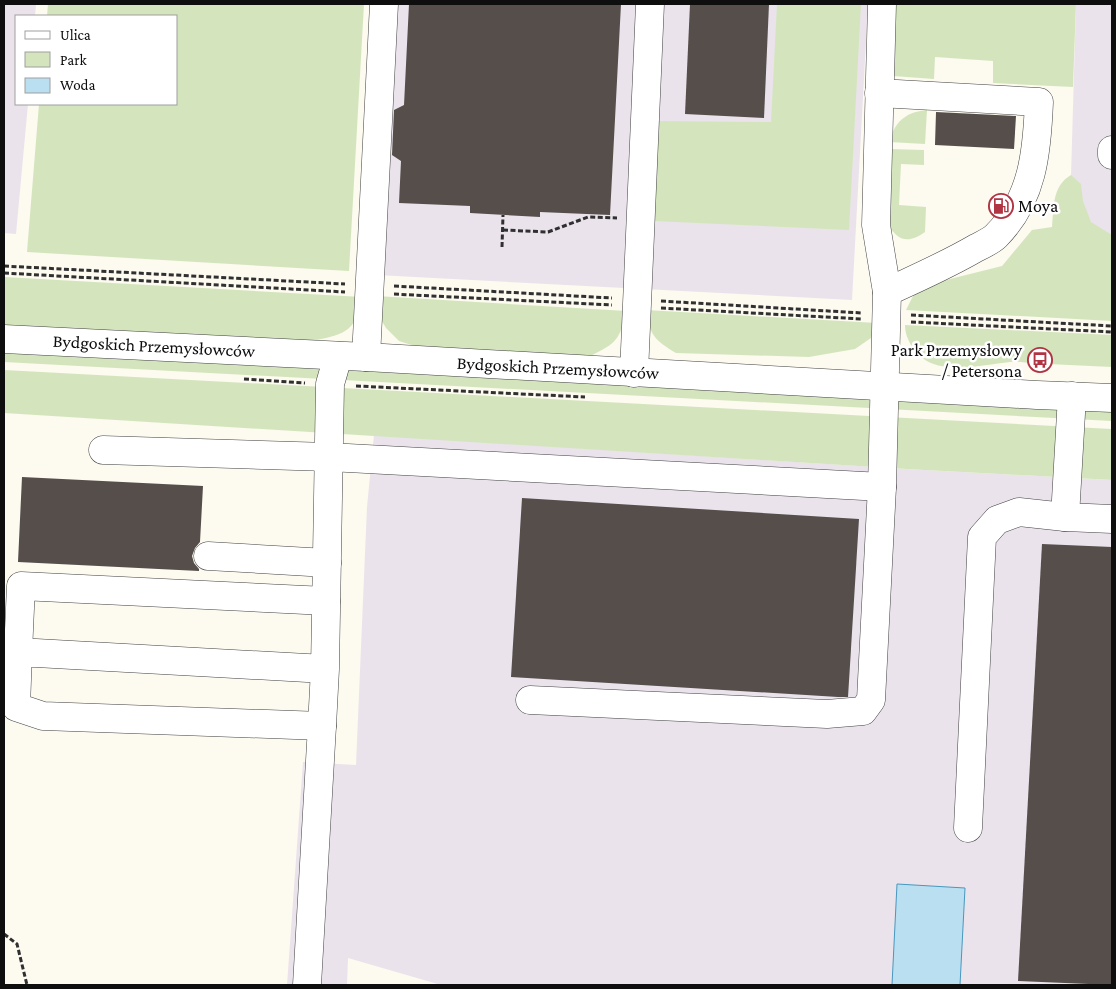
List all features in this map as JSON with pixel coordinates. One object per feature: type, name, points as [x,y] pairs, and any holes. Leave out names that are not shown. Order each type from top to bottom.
[{"type":"street","points":[[366,357],[384,4]]},
{"type":"street","points":[[634,373],[650,4]]},
{"type":"street","points":[[530,700],[827,714],[863,711],[871,700],[882,487],[885,386],[886,309],[876,225],[882,4]]},
{"type":"street","points":[[879,93],[1039,102],[1037,142],[1032,172],[1018,210],[995,238],[963,256],[886,309]]},
{"type":"street","points":[[1112,150],[1112,155]]},
{"type":"street","name":"Bydgoskich Przemysłowców","points":[[4,339],[1112,398]]},
{"type":"street","points":[[307,985],[322,726],[330,384],[338,356]]},
{"type":"street","points":[[1065,517],[1072,396]]},
{"type":"street","points":[[103,450],[329,457],[882,487]]},
{"type":"street","points":[[968,828],[982,537],[997,520],[1019,512],[1065,517],[1112,519]]},
{"type":"street","points":[[208,556],[327,563]]},
{"type":"street","points":[[322,726],[43,716],[16,706],[21,586],[326,601]]},
{"type":"street","points":[[18,652],[324,669]]},
{"type":"path","points":[[502,248],[503,215]]},
{"type":"path","points":[[503,230],[548,232],[593,217],[640,219]]},
{"type":"path","points":[[4,266],[369,289],[637,303],[886,309],[1112,332]]},
{"type":"path","points":[[4,273],[637,303],[886,309],[1112,326]]},
{"type":"path","points":[[241,379],[592,398]]},
{"type":"path","points":[[4,934],[17,944],[27,985]]},
{"type":"shaded area","points":[[4,4],[36,4],[35,15],[15,15],[15,105],[28,105],[16,234],[4,233]]},
{"type":"shaded area","points":[[372,4],[868,4],[852,300],[358,274]]},
{"type":"shaded area","points":[[1076,4],[1112,4],[1112,282],[1068,280]]},
{"type":"shaded area","points":[[374,435],[906,469],[1112,480],[1112,985],[441,985],[348,958],[347,985],[287,985],[303,762],[356,765],[367,507]]},
{"type":"green space","points":[[48,4],[364,4],[349,271],[27,252],[39,105],[178,105],[178,15],[47,15]]},
{"type":"green space","points":[[777,4],[861,4],[849,230],[653,221],[657,121],[771,122]]},
{"type":"green space","points":[[890,4],[1076,4],[1073,87],[993,83],[993,61],[935,57],[934,79],[893,76]]},
{"type":"green space","points":[[927,110],[925,144],[889,142],[894,129],[902,119],[913,113]]},
{"type":"green space","points":[[890,149],[924,150],[924,165],[901,164],[899,205],[926,207],[925,232],[913,238],[903,239],[898,237],[887,222]]},
{"type":"green space","points":[[1071,175],[1081,184],[1083,201],[1091,222],[1112,235],[1112,321],[906,310],[915,292],[938,282],[1002,266],[1032,230],[1052,227],[1057,191],[1060,185]]},
{"type":"green space","points":[[4,277],[362,297],[356,319],[346,331],[308,342],[4,325]]},
{"type":"green space","points":[[376,296],[627,311],[616,340],[606,348],[590,356],[424,349],[399,341],[386,328],[377,313]]},
{"type":"green space","points":[[646,310],[877,323],[871,338],[855,349],[809,357],[676,353],[654,336],[649,325]]},
{"type":"green space","points":[[905,325],[1112,335],[1112,367],[1048,364],[1048,357],[1034,356],[1034,363],[1013,362],[971,367],[944,367],[921,357],[909,342]]},
{"type":"green space","points":[[4,352],[1112,411],[1112,421],[4,362]]},
{"type":"green space","points":[[4,370],[1112,429],[1112,480],[4,413]]},
{"type":"water","points":[[897,884],[965,888],[960,985],[892,985]]},
{"type":"building","points":[[409,4],[621,4],[610,215],[540,212],[540,217],[470,213],[470,206],[399,203],[401,161],[392,155],[394,110],[404,105]]},
{"type":"building","points":[[690,4],[769,4],[764,118],[685,114]]},
{"type":"building","points":[[936,112],[1016,116],[1014,149],[935,145]]},
{"type":"building","points":[[22,477],[203,486],[200,542],[192,556],[199,571],[18,562]]},
{"type":"building","points":[[522,498],[859,519],[848,697],[511,677]]},
{"type":"building","points":[[1042,544],[1112,547],[1112,985],[1018,981]]},
{"type":"place","name":"Moya","points":[[1001,206]]},
{"type":"place","name":"Park Przemysłowy / Petersona","points":[[1040,360]]}]
